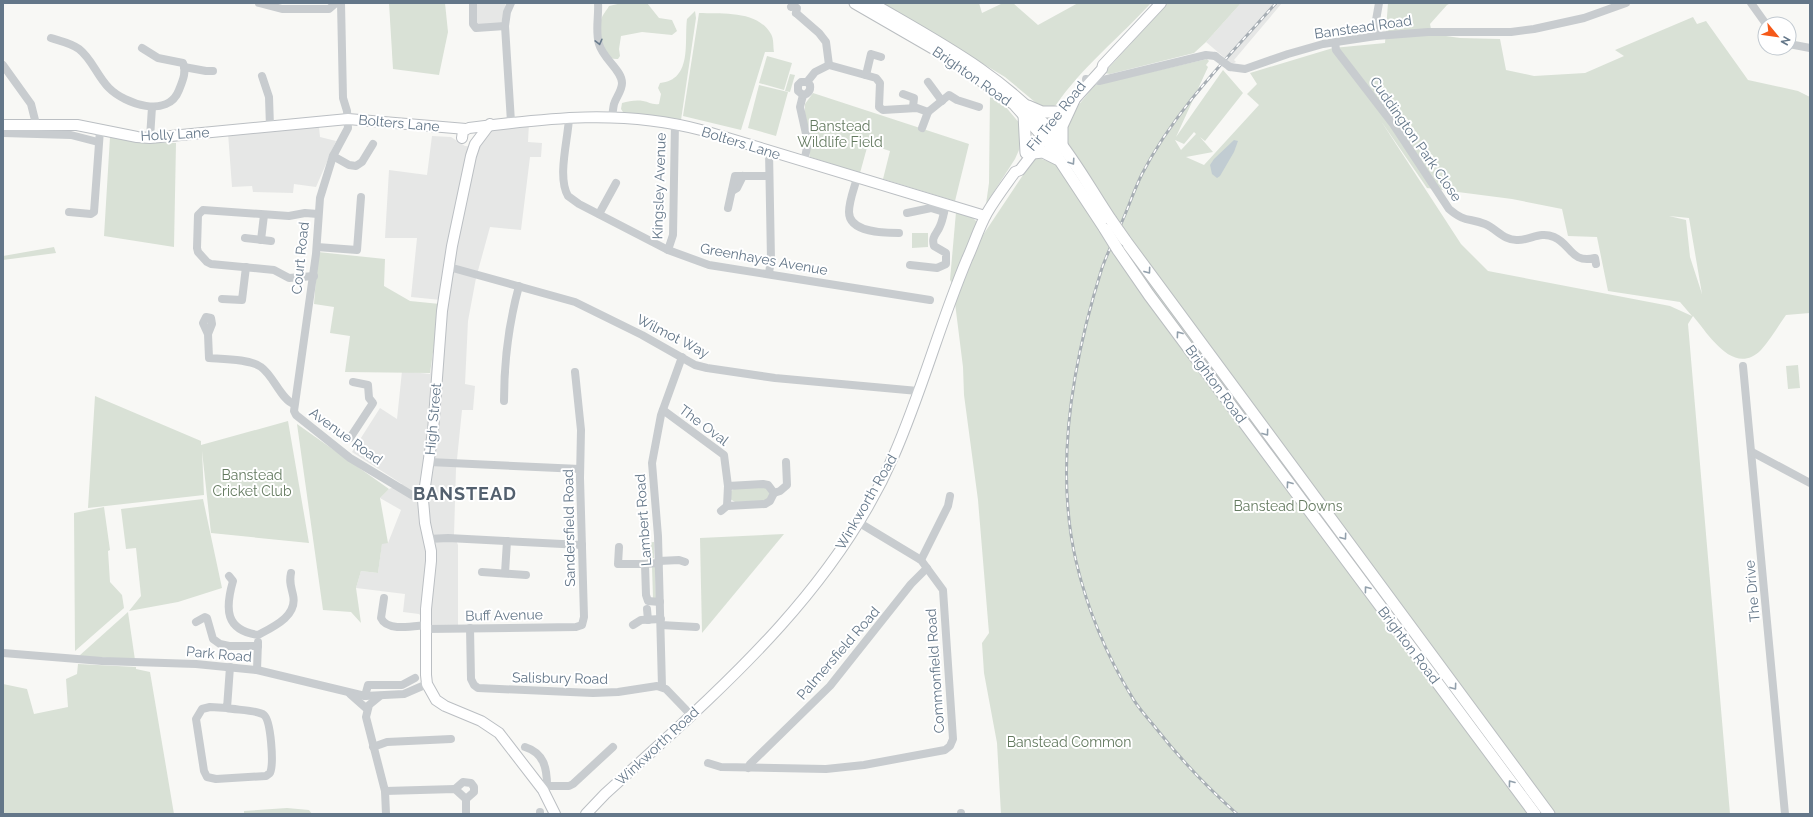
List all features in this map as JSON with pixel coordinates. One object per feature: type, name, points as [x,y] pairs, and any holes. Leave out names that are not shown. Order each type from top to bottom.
[{"type":"highway","name":"Brighton Road","points":[[854,3],[1000,88]]},
{"type":"highway","name":"Brighton Road","points":[[870,3],[949,48],[1000,88],[1025,110],[1045,132],[1062,146],[1108,225]]},
{"type":"highway","points":[[1062,146],[1062,126],[1074,100]]},
{"type":"highway","points":[[1058,112],[1025,110],[1029,153],[1044,153],[1060,161]]},
{"type":"highway","name":"Brighton Road","points":[[1045,132],[1060,161],[1548,814]]},
{"type":"highway","name":"Brighton Road","points":[[1122,245],[1149,295],[1535,814]]},
{"type":"main road","name":"Fir Tree Road","points":[[1045,132],[1074,100],[1099,66],[1103,65],[1161,3]]},
{"type":"main road","name":"Fir Tree Road","points":[[1015,172],[1016,166],[1029,153],[1058,112],[1089,80]]},
{"type":"main road","name":"Bolters Lane","points":[[348,119],[450,128],[471,137],[490,124],[511,122],[612,116],[674,123],[857,178],[944,212],[985,216]]},
{"type":"main road","name":"Holly Lane","points":[[3,125],[77,125],[150,138],[348,119]]},
{"type":"main road","name":"High Street","points":[[427,684],[426,599],[431,562],[424,523],[423,500],[436,402],[442,311],[449,267],[471,156],[471,137]]},
{"type":"main road","name":"Winkworth Road","points":[[581,814],[594,804],[691,715],[756,653],[783,625],[825,571],[858,522],[894,454],[952,294],[985,216],[1015,172]]},
{"type":"main road","points":[[427,684],[436,700],[445,706],[481,721],[499,733],[545,788],[554,813]]},
{"type":"main road","name":"Winkworth Road","points":[[586,814],[594,804]]},
{"type":"street","points":[[259,3],[282,9],[329,9],[341,18]]},
{"type":"street","points":[[329,9],[336,3]]},
{"type":"street","points":[[341,3],[343,98],[348,119]]},
{"type":"street","points":[[473,3],[473,24],[476,28],[506,26]]},
{"type":"street","points":[[511,3],[507,12],[506,26],[511,122]]},
{"type":"street","points":[[598,3],[597,31],[599,43],[607,60],[616,67],[622,83],[620,92],[614,103],[612,116]]},
{"type":"street","points":[[1376,36],[1375,26],[1379,3]]},
{"type":"street","name":"Banstead Road","points":[[1089,80],[1098,81],[1206,55],[1215,56],[1238,70],[1288,54],[1334,42],[1376,36],[1428,32],[1519,31],[1584,18],[1626,3]]},
{"type":"street","points":[[1751,3],[1760,16]]},
{"type":"street","points":[[792,8],[819,33],[826,42],[829,65]]},
{"type":"street","points":[[51,38],[66,42],[79,48],[113,92],[136,103],[152,107],[169,104],[174,100],[183,76],[184,67]]},
{"type":"street","name":"Cuddington Park Close","points":[[1334,42],[1336,50],[1393,124],[1449,209],[1458,218],[1484,223],[1506,238],[1513,240],[1523,240],[1542,234],[1552,236],[1557,238],[1580,258],[1595,258],[1596,264]]},
{"type":"street","points":[[1797,46],[1810,48]]},
{"type":"street","points":[[142,48],[158,58],[180,62],[184,67],[213,71]]},
{"type":"street","points":[[866,75],[872,54],[882,57]]},
{"type":"street","points":[[804,162],[808,143],[800,107],[803,95],[798,91],[798,85],[801,82],[807,82],[814,72],[829,65],[876,78],[880,83],[880,108],[886,111],[913,108],[928,112]]},
{"type":"street","points":[[3,66],[30,104],[36,124]]},
{"type":"street","points":[[262,76],[269,97],[270,127]]},
{"type":"street","points":[[928,82],[942,101]]},
{"type":"street","points":[[922,128],[928,112],[952,92],[957,100],[979,107]]},
{"type":"street","points":[[903,94],[914,98],[913,108]]},
{"type":"street","points":[[150,138],[152,107]]},
{"type":"street","name":"Greenhayes Avenue","points":[[569,118],[563,179],[564,190],[572,200],[668,250],[709,265],[769,273],[930,300]]},
{"type":"street","name":"Court Road","points":[[294,404],[314,276],[320,198],[333,156],[346,134],[348,119]]},
{"type":"street","name":"Kingsley Avenue","points":[[668,250],[672,235],[674,123]]},
{"type":"street","points":[[70,212],[91,214],[94,212],[100,130]]},
{"type":"street","points":[[3,133],[71,134],[98,142]]},
{"type":"street","points":[[333,156],[350,165],[356,166],[362,162],[373,144]]},
{"type":"street","points":[[769,151],[771,260],[769,273]]},
{"type":"street","points":[[728,208],[735,176],[769,176]]},
{"type":"street","points":[[857,178],[849,213],[852,222],[856,226],[885,233],[900,233]]},
{"type":"street","points":[[599,214],[616,183]]},
{"type":"street","points":[[317,247],[357,250],[361,197]]},
{"type":"street","points":[[907,213],[931,208],[944,212],[940,226],[934,235],[933,243],[934,246],[946,253],[946,264],[936,268],[910,265]]},
{"type":"street","points":[[314,276],[289,278],[274,270],[211,264],[203,259],[197,248],[198,215],[200,212],[207,209],[264,215],[289,216],[305,213],[318,214]]},
{"type":"street","points":[[262,240],[264,215]]},
{"type":"street","points":[[245,238],[271,241]]},
{"type":"street","points":[[222,299],[242,300],[246,267]]},
{"type":"street","name":"Wilmot Way","points":[[449,267],[575,302],[642,335],[701,367],[737,373],[918,391]]},
{"type":"street","points":[[504,401],[504,370],[509,324],[519,286]]},
{"type":"street","points":[[208,334],[209,358],[257,364],[266,371],[288,400],[294,404]]},
{"type":"street","name":"Lambert Road","points":[[662,687],[659,562],[656,501],[652,463],[662,410],[682,357]]},
{"type":"street","name":"The Drive","points":[[1743,366],[1785,814]]},
{"type":"street","name":"Sandersfield Road","points":[[575,372],[581,430],[580,469],[584,617],[582,625]]},
{"type":"street","points":[[341,452],[373,403],[369,398],[368,385],[353,382]]},
{"type":"street","name":"Avenue Road","points":[[294,404],[296,415],[341,452],[381,478],[423,500]]},
{"type":"street","name":"The Oval","points":[[662,410],[721,452],[725,458],[728,486],[724,509],[765,504],[770,501],[774,493],[780,491],[787,485],[786,462]]},
{"type":"street","points":[[1752,452],[1810,483]]},
{"type":"street","points":[[429,462],[580,469]]},
{"type":"street","points":[[728,486],[763,484],[768,486],[774,493]]},
{"type":"street","points":[[921,560],[948,506],[950,496]]},
{"type":"street","points":[[858,522],[921,560],[927,568]]},
{"type":"street","points":[[428,539],[437,538],[582,545]]},
{"type":"street","points":[[506,573],[507,541]]},
{"type":"street","points":[[618,547],[618,564],[645,564],[679,560],[685,562]]},
{"type":"street","points":[[645,564],[646,599],[651,602],[660,602]]},
{"type":"street","name":"Palmersfield Road","points":[[748,768],[750,764],[830,686],[911,584],[927,568]]},
{"type":"street","name":"Commonfield Road","points":[[708,763],[721,767],[816,770],[835,769],[944,750],[950,746],[953,739],[944,594],[943,590],[927,568]]},
{"type":"street","points":[[482,572],[526,575]]},
{"type":"street","points":[[229,576],[233,581],[230,595],[231,620],[238,629],[258,635],[279,624],[290,612],[294,596],[289,581],[291,573]]},
{"type":"street","name":"Buff Avenue","points":[[384,598],[381,618],[385,624],[398,626],[470,628],[576,627],[582,625]]},
{"type":"street","points":[[647,609],[648,620]]},
{"type":"street","points":[[196,622],[205,617],[207,618],[213,639],[220,644],[258,646]]},
{"type":"street","points":[[633,625],[642,620],[648,620],[696,627]]},
{"type":"street","name":"Salisbury Road","points":[[470,628],[471,679],[474,685],[478,688],[593,693],[618,692],[652,686],[662,687]]},
{"type":"street","points":[[257,670],[258,635]]},
{"type":"street","name":"Park Road","points":[[3,653],[87,660],[196,664],[257,670],[365,696],[380,696],[427,684]]},
{"type":"street","points":[[227,708],[230,667]]},
{"type":"street","points":[[365,696],[368,685],[403,689],[415,678]]},
{"type":"street","points":[[662,687],[691,715]]},
{"type":"street","points":[[350,693],[367,709]]},
{"type":"street","points":[[380,696],[367,709],[367,723],[385,791],[386,814]]},
{"type":"street","points":[[206,708],[227,708],[261,713],[267,720],[273,762],[270,773],[266,776],[216,779],[207,777],[204,771],[196,727],[197,715],[202,709],[206,708]]},
{"type":"street","points":[[373,747],[387,742],[451,739]]},
{"type":"street","points":[[525,746],[534,751],[546,766],[545,788],[569,786],[596,759],[613,747]]},
{"type":"street","points":[[385,791],[455,789],[464,782],[471,783],[474,787],[474,792],[466,799]]},
{"type":"street","points":[[455,789],[466,799],[466,814]]},
{"type":"shaded area","points":[[476,3],[506,3],[501,24],[476,24]]},
{"type":"shaded area","points":[[1241,3],[1282,3],[1234,60],[1236,62],[1232,64],[1206,42]]},
{"type":"shaded area","points":[[529,123],[528,142],[542,143],[541,157],[530,157],[521,230],[490,227],[476,278],[468,321],[465,384],[475,386],[473,410],[462,410],[456,469],[454,535],[458,545],[458,626],[431,626],[419,614],[403,612],[405,594],[356,588],[361,571],[378,573],[382,543],[388,543],[401,510],[380,498],[389,489],[402,484],[352,452],[380,408],[397,419],[402,371],[430,374],[441,300],[411,297],[417,238],[385,238],[389,170],[427,175],[432,136],[451,137],[465,146],[477,147],[488,130]]},
{"type":"shaded area","points":[[319,127],[320,137],[336,141],[316,187],[294,184],[293,193],[253,192],[252,186],[232,187],[228,133]]},
{"type":"shaded area","points":[[1234,140],[1238,141],[1234,152],[1220,176],[1217,178],[1212,174],[1210,165],[1214,159]]},
{"type":"green space","points":[[389,3],[445,3],[448,32],[439,75],[393,69]]},
{"type":"green space","points":[[622,3],[647,3],[659,18],[672,20],[677,31],[672,35],[642,32],[621,36],[619,49],[620,56],[618,59],[612,58],[604,51],[600,25],[602,16],[609,6]]},
{"type":"green space","points":[[882,3],[979,3],[982,13],[1003,3],[1013,3],[1038,25],[1078,3],[1151,3],[1089,65],[1056,105],[1050,108],[1041,107],[1005,77]]},
{"type":"green space","points":[[1168,3],[1241,3],[1206,42],[1194,53],[1110,74],[1104,73]]},
{"type":"green space","name":"Banstead Downs","points":[[1388,3],[1451,3],[1447,5],[1430,24],[1432,34],[1460,38],[1500,39],[1506,70],[1534,76],[1585,73],[1624,56],[1615,50],[1693,17],[1697,24],[1706,21],[1748,80],[1798,91],[1810,97],[1810,313],[1786,315],[1761,350],[1751,357],[1741,359],[1732,356],[1714,342],[1693,316],[1688,324],[1730,814],[1001,814],[997,743],[984,673],[982,643],[989,633],[978,500],[964,395],[963,367],[955,303],[981,238],[1033,160],[1039,158],[1053,163],[1072,113],[1095,85],[1207,59],[1209,61],[1206,65],[1208,67],[1176,137],[1223,70],[1243,93],[1205,141],[1200,137],[1213,152],[1186,157],[1204,165],[1259,105],[1247,94],[1257,84],[1250,73],[1333,48],[1385,43]],"holes":[[[1381,121],[1427,188],[1512,199],[1562,209],[1568,236],[1597,237],[1608,291],[1680,302],[1692,316],[1670,306],[1488,271],[1461,244]],[[1194,132],[1196,134],[1181,150],[1175,140],[1184,144]],[[1669,216],[1689,218],[1702,294],[1690,257],[1686,220]]]},
{"type":"green space","points":[[695,11],[696,18],[681,120],[623,112],[621,109],[622,103],[645,101],[652,104],[659,104],[661,94],[658,88],[660,83],[671,80],[678,75],[682,67],[685,58],[687,19]]},
{"type":"green space","points":[[699,13],[728,14],[748,17],[765,26],[772,36],[774,52],[765,52],[741,130],[683,116]]},
{"type":"green space","points":[[767,56],[792,63],[784,90],[759,83]]},
{"type":"green space","points":[[790,74],[795,75],[790,92],[785,91]]},
{"type":"green space","points":[[759,85],[788,92],[776,136],[748,128]]},
{"type":"green space","name":"Banstead Wildlife Field","points":[[813,93],[969,144],[955,201],[883,179],[890,151],[868,144],[860,173],[810,157],[810,136],[805,120],[805,104]]},
{"type":"green space","points":[[990,93],[999,99],[1021,125],[1019,150],[1015,159],[986,204],[989,183]]},
{"type":"green space","points":[[110,137],[142,142],[176,143],[174,247],[104,236]]},
{"type":"green space","points":[[956,212],[972,217],[978,223],[952,283],[950,280]]},
{"type":"green space","points":[[912,233],[928,233],[928,247],[912,248]]},
{"type":"green space","points":[[54,247],[56,253],[3,260],[3,256]]},
{"type":"green space","points":[[318,252],[385,259],[384,286],[410,301],[440,304],[430,373],[345,372],[350,336],[330,333],[334,307],[314,304]]},
{"type":"green space","points":[[1798,365],[1800,388],[1788,389],[1786,366]]},
{"type":"green space","name":"Banstead Cricket Club","points":[[95,396],[201,441],[201,445],[288,421],[309,543],[211,533],[202,451],[204,495],[88,508]]},
{"type":"green space","points":[[297,424],[389,489],[380,498],[388,543],[382,544],[378,573],[361,571],[356,588],[361,623],[351,612],[323,610]]},
{"type":"green space","points":[[765,487],[771,493],[766,501],[735,502],[730,499],[730,492],[735,488]]},
{"type":"green space","points":[[203,499],[222,588],[178,602],[129,611],[141,596],[136,548],[126,549],[121,509]]},
{"type":"green space","points":[[104,507],[110,550],[108,551],[110,582],[122,595],[124,608],[75,651],[74,513]]},
{"type":"green space","points":[[784,534],[702,633],[700,538]]},
{"type":"green space","points":[[654,542],[654,558],[647,560],[647,545],[642,546],[643,543]]},
{"type":"green space","points":[[655,565],[656,599],[653,599],[652,566]]},
{"type":"green space","points":[[128,612],[135,660],[79,656]]},
{"type":"green space","points":[[78,664],[136,667],[136,669],[150,672],[174,814],[3,814],[3,684],[27,689],[34,714],[68,707],[66,679],[77,674]]},
{"type":"green space","points":[[287,808],[309,810],[312,814],[244,814],[244,811]]},
{"type":"railway","points":[[1237,814],[1204,783],[1164,739],[1140,709],[1134,701],[1106,648],[1092,614],[1076,561],[1070,525],[1067,488],[1067,450],[1075,376],[1092,303],[1104,262],[1139,179],[1155,150],[1186,106],[1221,64],[1276,3]]},
{"type":"district","name":"BANSTEAD","points":[[465,494]]},
{"type":"park label","name":"Banstead Common","points":[[1069,742]]}]
